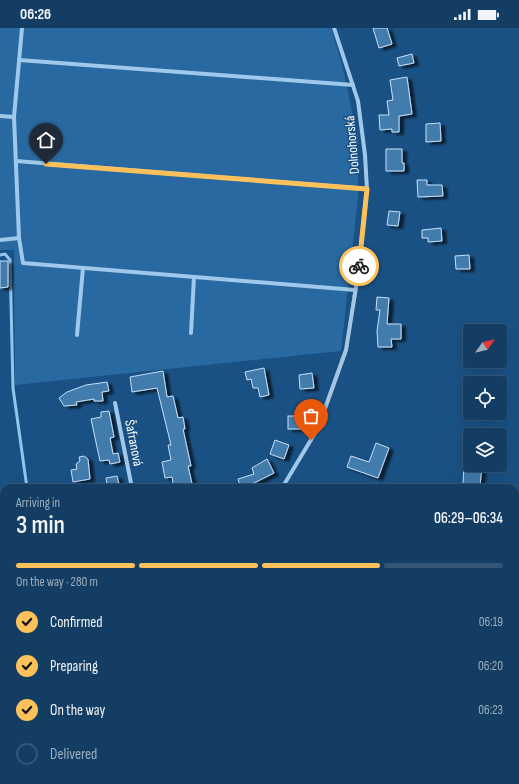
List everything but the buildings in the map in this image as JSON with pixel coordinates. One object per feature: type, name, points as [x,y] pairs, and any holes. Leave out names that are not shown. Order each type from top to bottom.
[{"type":"street","points":[[22,28],[14,117],[19,238],[23,263],[355,290]]},
{"type":"street","name":"Dolnohorská","points":[[284,484],[318,428],[346,350],[367,189],[365,155],[358,101],[334,28]]},
{"type":"street","points":[[20,60],[353,85]]},
{"type":"street","points":[[0,116],[14,117]]},
{"type":"street","points":[[16,161],[367,189]]},
{"type":"street","points":[[0,240],[19,238]]},
{"type":"street","points":[[77,335],[83,268]]},
{"type":"street","points":[[191,334],[194,277]]},
{"type":"street","name":"Šafranová","points":[[115,403],[131,484]]},
{"type":"shaded area","points":[[0,28],[331,28],[342,64],[358,139],[358,197],[341,351],[15,385],[14,250],[0,250]]},
{"type":"waterway","points":[[0,255],[5,254],[10,260],[13,388],[26,484]]},
{"type":"way so far","points":[[311,440],[318,428],[346,350],[359,266]]},
{"type":"route","points":[[46,164],[367,189],[359,266]]}]
